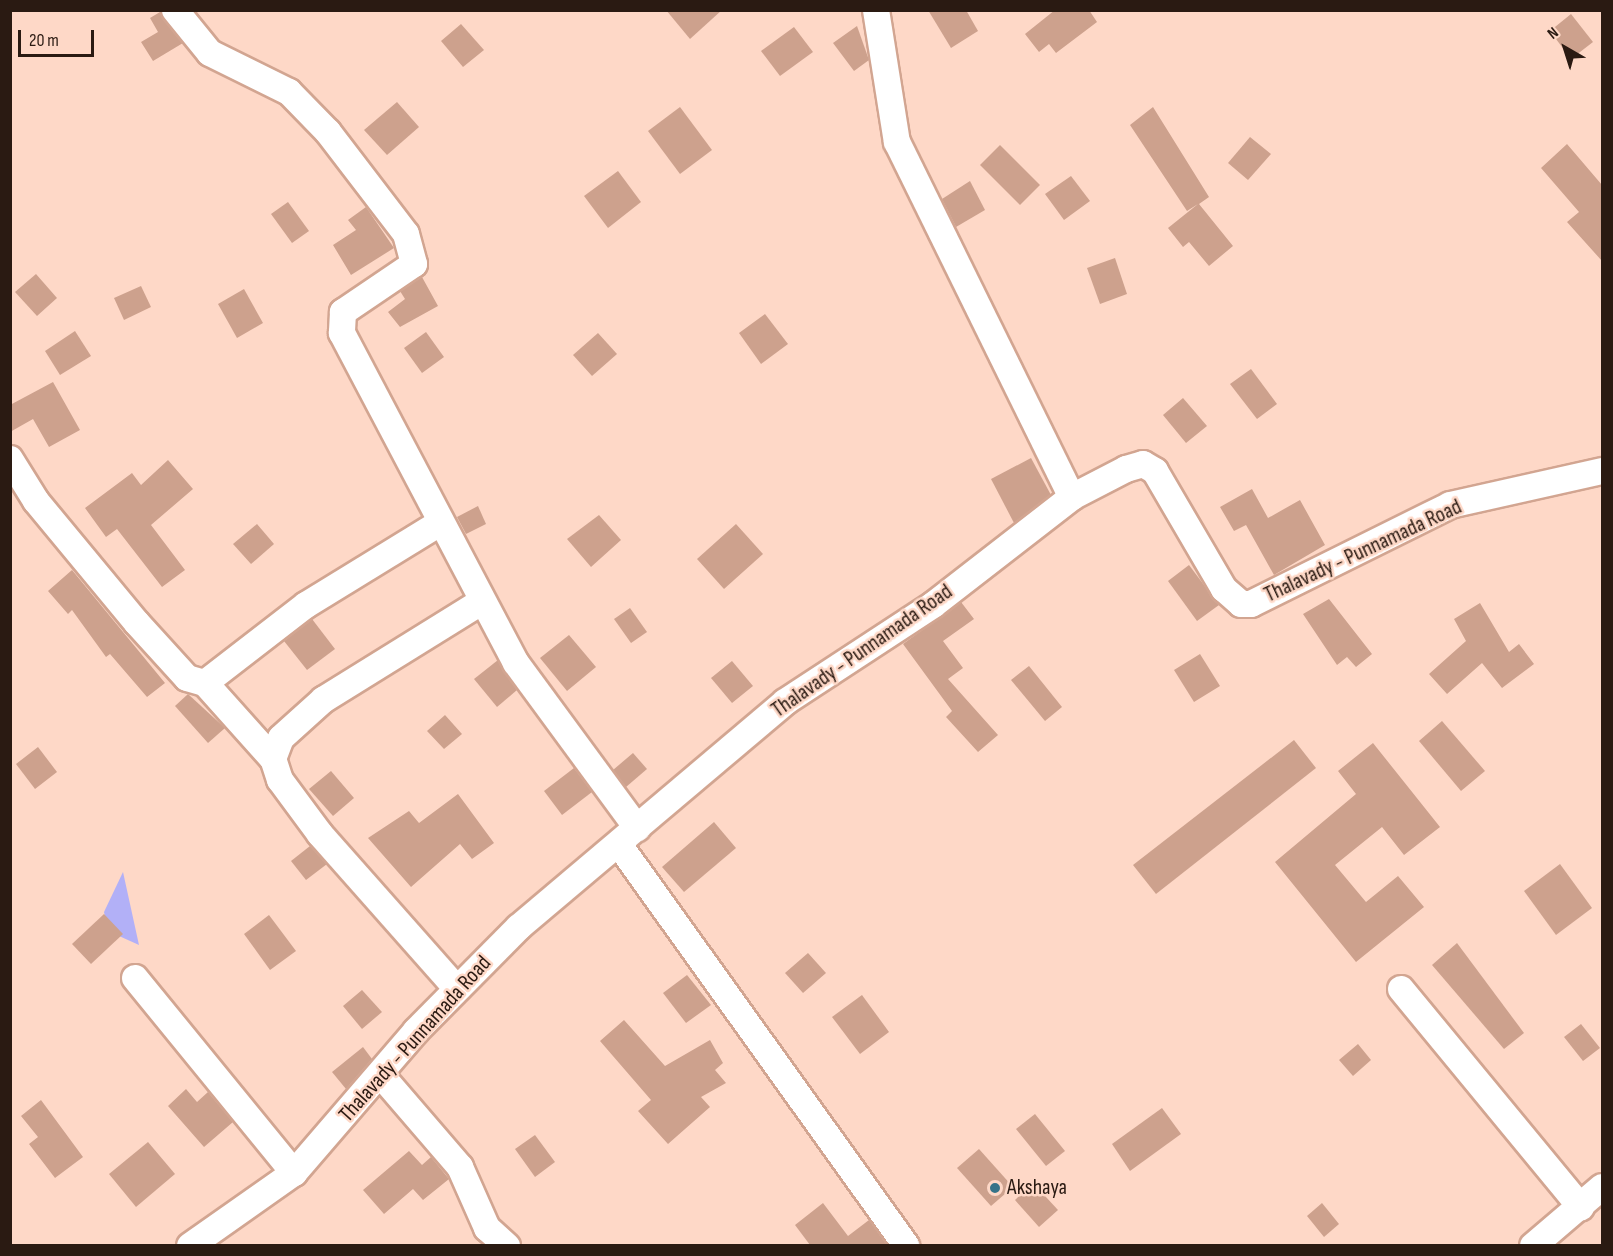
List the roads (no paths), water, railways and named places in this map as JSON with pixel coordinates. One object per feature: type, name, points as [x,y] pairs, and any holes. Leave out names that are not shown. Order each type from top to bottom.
[{"type":"street","points":[[175,10],[210,53],[289,92],[328,132],[406,234],[414,264],[343,312],[342,333],[376,389],[440,523],[516,663],[629,837],[906,1245]]},
{"type":"street","points":[[876,10],[897,142],[1072,497]]},
{"type":"street","points":[[10,459],[36,501],[137,623],[187,678],[205,683],[273,759],[280,780],[320,834],[457,988]]},
{"type":"street","name":"Thalavady - Punnamada Road","points":[[189,1245],[294,1173],[457,988],[519,927],[629,837],[785,702],[933,605],[1072,497],[1126,469],[1143,464],[1155,471],[1224,589],[1241,604],[1251,604],[1450,505],[1602,471]]},
{"type":"street","points":[[205,683],[306,605],[440,523]]},
{"type":"street","points":[[273,759],[281,738],[323,700],[481,602]]},
{"type":"street","points":[[135,978],[294,1173]]},
{"type":"street","points":[[1401,989],[1581,1207]]},
{"type":"street","points":[[380,1074],[460,1167],[486,1228],[507,1245]]},
{"type":"street","points":[[1533,1245],[1602,1187]]},
{"type":"water","points":[[123,872],[139,945],[108,931],[104,912]]},
{"type":"place","name":"Akshaya","points":[[995,1188]]}]
